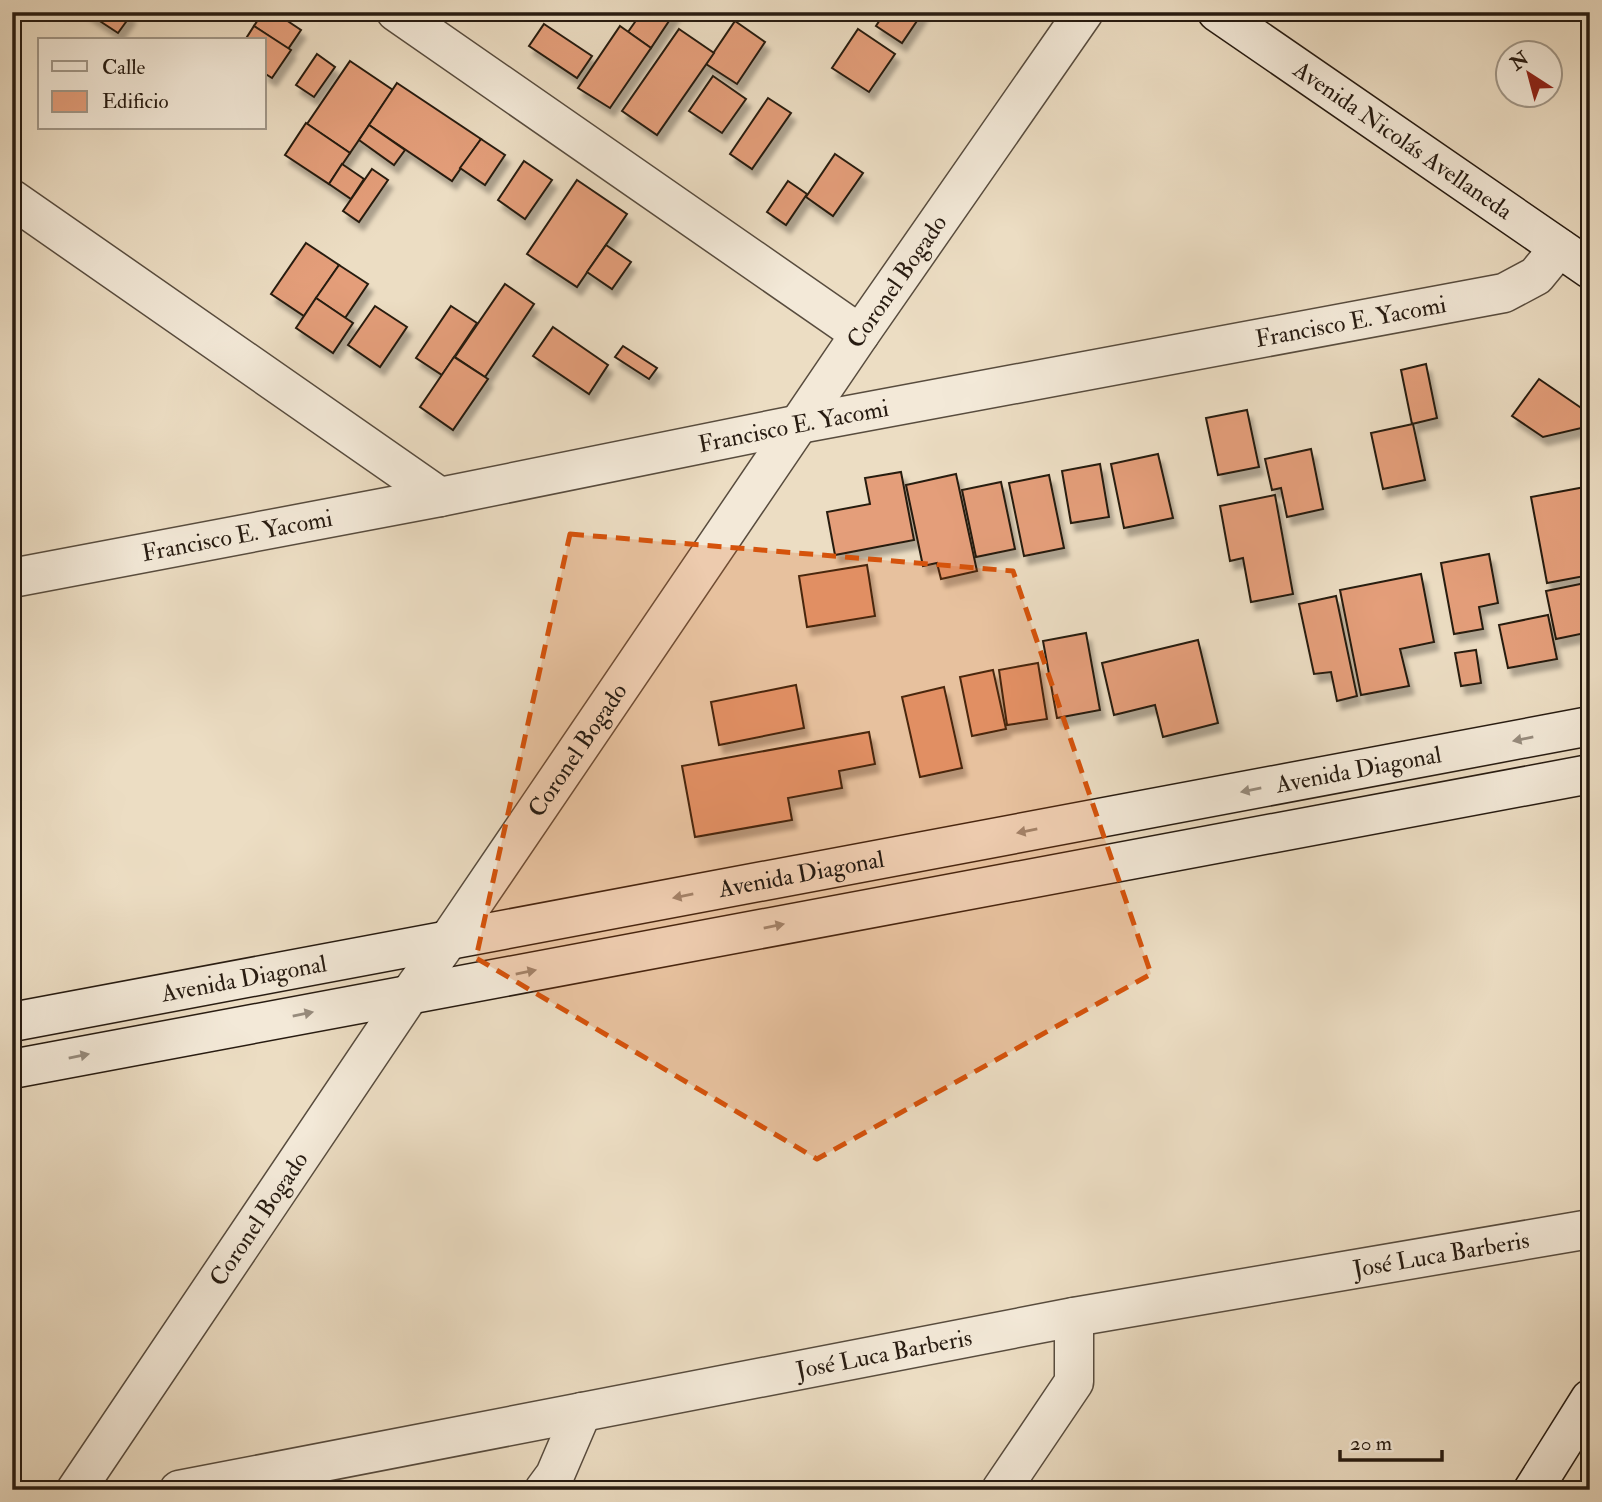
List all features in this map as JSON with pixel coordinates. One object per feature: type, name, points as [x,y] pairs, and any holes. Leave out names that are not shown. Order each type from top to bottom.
[{"type":"street","points":[[396,12],[860,334]]},
{"type":"street","name":"Coronel Bogado","points":[[76,1490],[860,334],[1084,12]]},
{"type":"street","name":"Avenida Nicolás Avellaneda","points":[[1217,12],[1574,258]]},
{"type":"street","points":[[12,200],[440,497]]},
{"type":"street","name":"Francisco E. Yacomi","points":[[12,578],[440,497],[800,424],[1504,293],[1574,258]]},
{"type":"street","name":"Avenida Diagonal","points":[[12,1022],[1590,726]]},
{"type":"street","name":"Avenida Diagonal","points":[[12,1069],[1590,774]]},
{"type":"street","name":"José Luca Barberis","points":[[179,1490],[1074,1317],[1590,1229]]},
{"type":"street","points":[[1001,1490],[1074,1382],[1074,1317]]},
{"type":"street","points":[[1533,1490],[1590,1399]]},
{"type":"street","points":[[544,1490],[555,1475],[582,1412]]},
{"type":"highlighted area","points":[[570,534],[1013,571],[1151,974],[817,1159],[476,958]]},
{"type":"building","points":[[86,12],[127,12],[131,15],[118,33]]},
{"type":"building","points":[[263,12],[274,12],[301,30],[288,49],[254,26]]},
{"type":"building","points":[[642,12],[675,12],[651,48],[628,32]]},
{"type":"building","points":[[885,12],[923,12],[902,43],[876,26]]},
{"type":"building","points":[[735,21],[765,42],[737,84],[706,64]]},
{"type":"building","points":[[544,24],[592,56],[577,78],[529,46]]},
{"type":"building","points":[[254,26],[291,50],[272,78],[266,74],[266,38],[246,38]]},
{"type":"building","points":[[620,26],[651,48],[610,108],[578,88]]},
{"type":"building","points":[[679,29],[714,53],[657,135],[622,111]]},
{"type":"building","points":[[858,29],[895,54],[869,92],[832,68]]},
{"type":"building","points":[[317,54],[335,67],[314,97],[296,85]]},
{"type":"building","points":[[350,61],[393,90],[350,153],[307,124]]},
{"type":"building","points":[[713,76],[746,99],[722,133],[689,111]]},
{"type":"building","points":[[397,83],[481,139],[452,181],[369,125]]},
{"type":"building","points":[[768,98],[791,113],[752,169],[730,154]]},
{"type":"building","points":[[306,123],[350,153],[329,184],[285,155]]},
{"type":"building","points":[[369,125],[405,150],[394,165],[359,140]]},
{"type":"building","points":[[481,139],[505,155],[485,185],[460,168]]},
{"type":"building","points":[[835,154],[863,173],[833,216],[806,197]]},
{"type":"building","points":[[524,161],[552,180],[525,219],[498,200]]},
{"type":"building","points":[[342,164],[364,179],[351,199],[329,184]]},
{"type":"building","points":[[372,169],[388,180],[359,222],[343,211]]},
{"type":"building","points":[[577,180],[627,214],[577,287],[527,254]]},
{"type":"building","points":[[788,181],[807,194],[786,225],[767,212]]},
{"type":"building","points":[[306,243],[339,265],[304,316],[271,294]]},
{"type":"building","points":[[606,245],[631,262],[612,289],[587,272]]},
{"type":"building","points":[[339,265],[368,284],[345,318],[316,298]]},
{"type":"building","points":[[505,284],[534,304],[485,377],[455,357]]},
{"type":"building","points":[[316,298],[353,323],[333,353],[296,328]]},
{"type":"building","points":[[375,306],[407,327],[380,367],[348,345]]},
{"type":"building","points":[[451,306],[477,323],[442,375],[416,358]]},
{"type":"building","points":[[553,327],[608,365],[589,394],[533,356]]},
{"type":"building","points":[[623,346],[657,368],[649,379],[615,357]]},
{"type":"building","points":[[454,357],[488,379],[453,430],[420,407]]},
{"type":"building","points":[[1426,364],[1437,418],[1412,424],[1401,370]]},
{"type":"building","points":[[1539,379],[1590,414],[1590,426],[1543,437],[1512,416]]},
{"type":"building","points":[[1247,410],[1259,467],[1218,475],[1206,418]]},
{"type":"building","points":[[1413,424],[1425,480],[1383,489],[1371,433]]},
{"type":"building","points":[[1311,449],[1323,509],[1287,517],[1281,488],[1272,490],[1265,459]]},
{"type":"building","points":[[1158,454],[1173,518],[1124,528],[1111,464]]},
{"type":"building","points":[[1100,464],[1109,517],[1071,523],[1062,471]]},
{"type":"building","points":[[901,472],[914,540],[835,555],[827,512],[870,504],[865,478]]},
{"type":"building","points":[[956,474],[977,571],[941,579],[937,563],[923,566],[906,485]]},
{"type":"building","points":[[1049,475],[1064,548],[1024,556],[1009,483]]},
{"type":"building","points":[[1001,482],[1015,549],[976,557],[962,490]]},
{"type":"building","points":[[1585,487],[1590,509],[1590,575],[1547,583],[1531,497]]},
{"type":"building","points":[[1275,495],[1293,594],[1251,602],[1243,558],[1230,561],[1220,506]]},
{"type":"building","points":[[1489,554],[1498,603],[1479,607],[1483,629],[1454,634],[1441,563]]},
{"type":"building","points":[[867,565],[875,616],[807,627],[799,576]]},
{"type":"building","points":[[1421,574],[1434,642],[1400,649],[1409,686],[1361,695],[1340,590]]},
{"type":"building","points":[[1590,582],[1590,632],[1556,639],[1546,591]]},
{"type":"building","points":[[1336,596],[1357,696],[1337,701],[1331,672],[1314,674],[1299,604]]},
{"type":"building","points":[[1548,615],[1557,659],[1508,668],[1499,625]]},
{"type":"building","points":[[1086,633],[1100,710],[1057,718],[1043,641]]},
{"type":"building","points":[[1198,640],[1218,723],[1163,737],[1155,705],[1114,715],[1102,663]]},
{"type":"building","points":[[1476,650],[1481,683],[1461,686],[1455,653]]},
{"type":"building","points":[[1038,663],[1047,719],[1007,725],[999,670]]},
{"type":"building","points":[[993,670],[1006,729],[972,736],[960,677]]},
{"type":"building","points":[[796,685],[804,728],[719,745],[711,702]]},
{"type":"building","points":[[944,687],[962,768],[920,777],[902,697]]},
{"type":"building","points":[[869,732],[875,764],[839,771],[842,788],[788,798],[792,820],[695,837],[682,766]]}]
